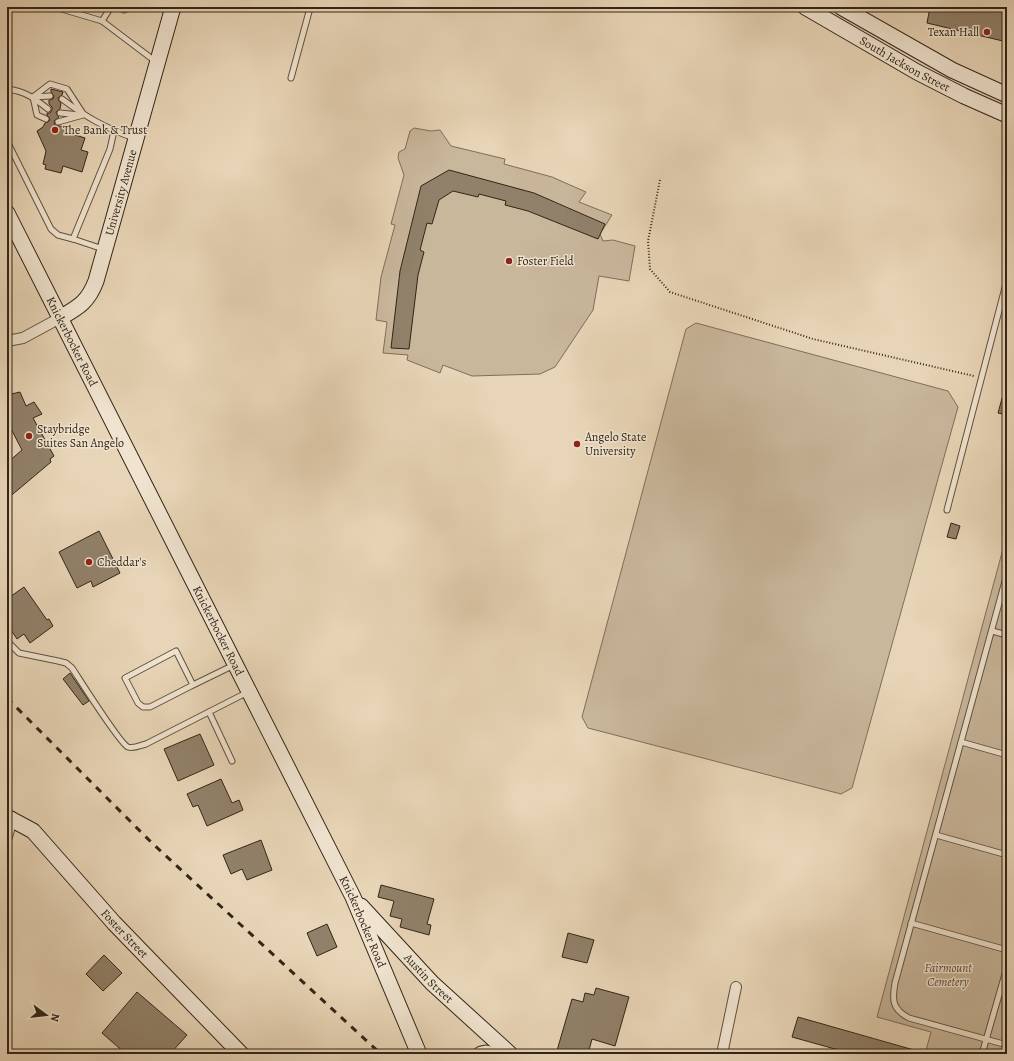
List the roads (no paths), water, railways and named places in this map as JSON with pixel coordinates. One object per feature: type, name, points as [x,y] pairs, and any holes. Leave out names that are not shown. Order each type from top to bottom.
[{"type":"street","name":"University Avenue","points":[[60,318],[79,308],[91,294],[96,281],[173,7]]},
{"type":"street","name":"South Jackson Street","points":[[805,7],[917,72],[964,96],[1007,115]]},
{"type":"street","name":"South Jackson Street","points":[[841,7],[952,70],[1007,95]]},
{"type":"street","name":"Knickerbocker Road","points":[[7,213],[353,897],[419,1054]]},
{"type":"street","points":[[7,341],[23,338],[60,318]]},
{"type":"street","points":[[7,837],[10,818]]},
{"type":"street","name":"Foster Street","points":[[10,818],[33,831],[114,924],[242,1054]]},
{"type":"street","name":"Austin Street","points":[[353,897],[432,983],[510,1054]]},
{"type":"street","points":[[722,1054],[736,987]]},
{"type":"street","points":[[481,1054],[491,1054]]},
{"type":"lane","points":[[55,7],[102,21],[157,62]]},
{"type":"lane","points":[[102,21],[111,7]]},
{"type":"lane","points":[[119,7],[124,10],[130,7]]},
{"type":"lane","points":[[291,78],[310,8],[308,7]]},
{"type":"lane","points":[[33,97],[50,84],[67,89],[83,115]]},
{"type":"lane","points":[[7,89],[19,90],[33,97],[48,109]]},
{"type":"lane","points":[[33,97],[50,96]]},
{"type":"lane","points":[[33,97],[37,115],[46,119]]},
{"type":"lane","points":[[62,98],[83,115],[114,131],[136,139]]},
{"type":"lane","points":[[60,113],[83,115]]},
{"type":"lane","points":[[58,122],[83,115]]},
{"type":"lane","points":[[73,239],[110,149],[114,131]]},
{"type":"lane","points":[[7,141],[51,229],[58,235],[105,250]]},
{"type":"lane","points":[[947,510],[1007,280]]},
{"type":"lane","points":[[1007,574],[892,996],[898,1010],[909,1018],[1007,1046]]},
{"type":"lane","points":[[992,631],[1007,635]]},
{"type":"lane","points":[[7,641],[18,653],[66,663],[72,668],[123,744],[128,747],[134,748],[146,744],[249,692]]},
{"type":"lane","points":[[194,685],[176,651],[125,678],[138,703],[143,707],[150,707],[235,665]]},
{"type":"lane","points":[[209,712],[232,761]]},
{"type":"lane","points":[[961,742],[1007,755]]},
{"type":"lane","points":[[936,835],[1007,855]]},
{"type":"lane","points":[[911,924],[1007,950]]},
{"type":"lane","points":[[982,1054],[1007,967]]},
{"type":"railway","points":[[7,698],[152,843],[381,1054]]},
{"type":"place","name":"Texan Hall","points":[[987,32]]},
{"type":"place","name":"The Bank & Trust","points":[[55,130]]},
{"type":"place","name":"Foster Field","points":[[509,261]]},
{"type":"place","name":"Staybridge Suites San Angelo","points":[[29,436]]},
{"type":"place","name":"Angelo State University","points":[[577,444]]},
{"type":"place","name":"Cheddar's","points":[[89,562]]},
{"type":"park label","name":"Fairmount Cemetery","points":[[948,975]]}]
